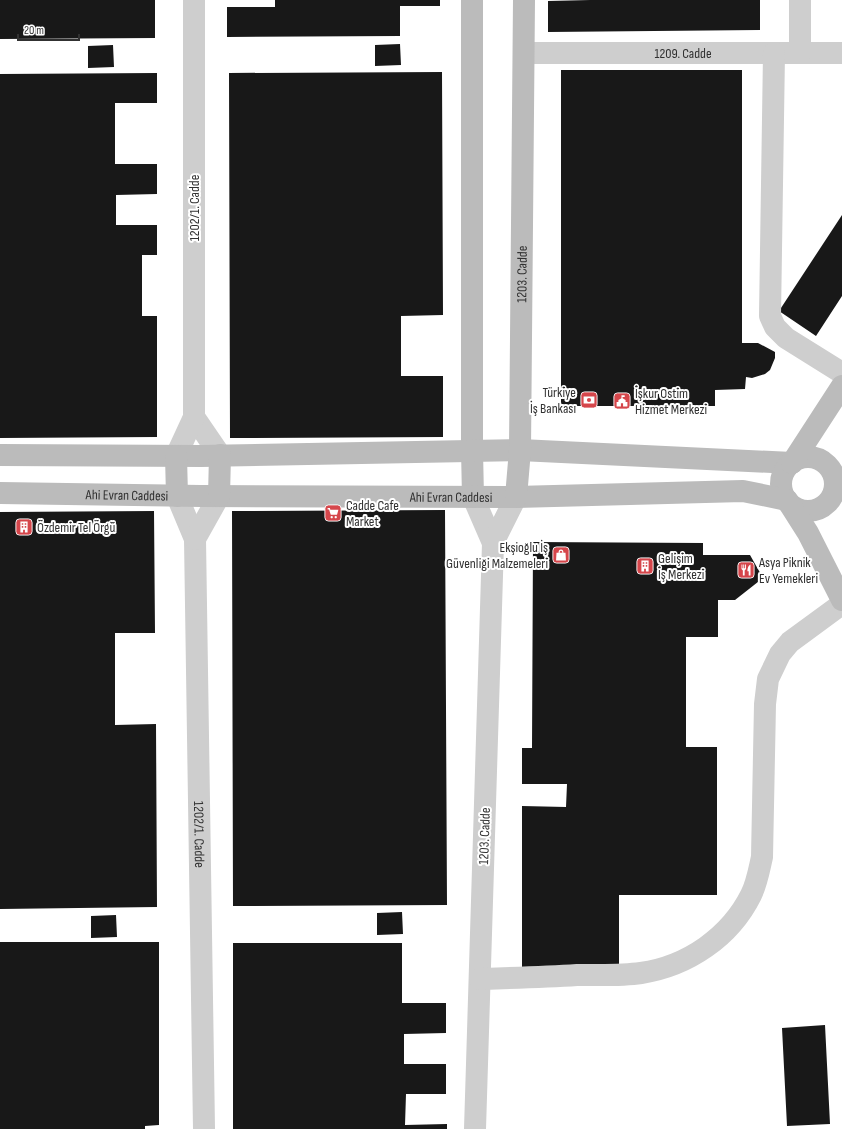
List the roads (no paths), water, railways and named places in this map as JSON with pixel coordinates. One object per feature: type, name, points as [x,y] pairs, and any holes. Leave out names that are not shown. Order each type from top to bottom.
[{"type":"main road","name":"1203. Cadde","points":[[472,0],[473,497]]},
{"type":"main road","name":"1203. Cadde","points":[[516,497],[520,450],[524,0]]},
{"type":"main road","points":[[842,386],[792,463],[786,469],[782,485],[783,493],[808,534],[842,600]]},
{"type":"main road","points":[[0,455],[176,456],[520,450],[792,463],[800,458],[809,457],[817,458],[825,463],[831,470],[840,488],[827,503],[816,510],[802,510],[794,507],[787,500]]},
{"type":"main road","points":[[219,496],[220,455]]},
{"type":"main road","name":"1202/1. Cadde","points":[[176,456],[177,496]]},
{"type":"main road","name":"Ahi Evran Caddesi","points":[[0,493],[177,496],[516,497],[743,491],[787,500]]},
{"type":"street","name":"1202/1. Cadde","points":[[176,456],[194,417],[194,0]]},
{"type":"street","points":[[800,0],[800,53]]},
{"type":"street","name":"1209. Cadde","points":[[524,53],[842,53]]},
{"type":"street","points":[[774,53],[770,316],[775,327],[783,336],[842,373]]},
{"type":"street","points":[[194,417],[220,455]]},
{"type":"street","name":"1202/1. Cadde","points":[[177,496],[195,539],[204,1129]]},
{"type":"street","points":[[195,539],[219,496]]},
{"type":"street","name":"1203. Cadde","points":[[473,497],[493,543]]},
{"type":"street","name":"1203. Cadde","points":[[475,1129],[493,543],[516,497]]},
{"type":"street","points":[[480,979],[640,973],[668,966],[689,957],[722,935],[744,908],[752,893],[758,876],[762,857],[766,698],[768,679],[780,654],[790,642],[842,604]]},
{"type":"place","name":"Türkiye İş Bankası","points":[[589,400]]},
{"type":"place","name":"İşkur Ostim Hizmet Merkezi","points":[[622,401]]},
{"type":"place","name":"Cadde Cafe Market","points":[[333,513]]},
{"type":"place","name":"Özdemir Tel Örgü","points":[[24,527]]},
{"type":"place","name":"Ekşioğlu İş Güvenliği Malzemeleri","points":[[561,555]]},
{"type":"place","name":"Gelişim İş Merkezi","points":[[645,566]]},
{"type":"place","name":"Asya Piknik Ev Yemekleri","points":[[746,570]]}]
